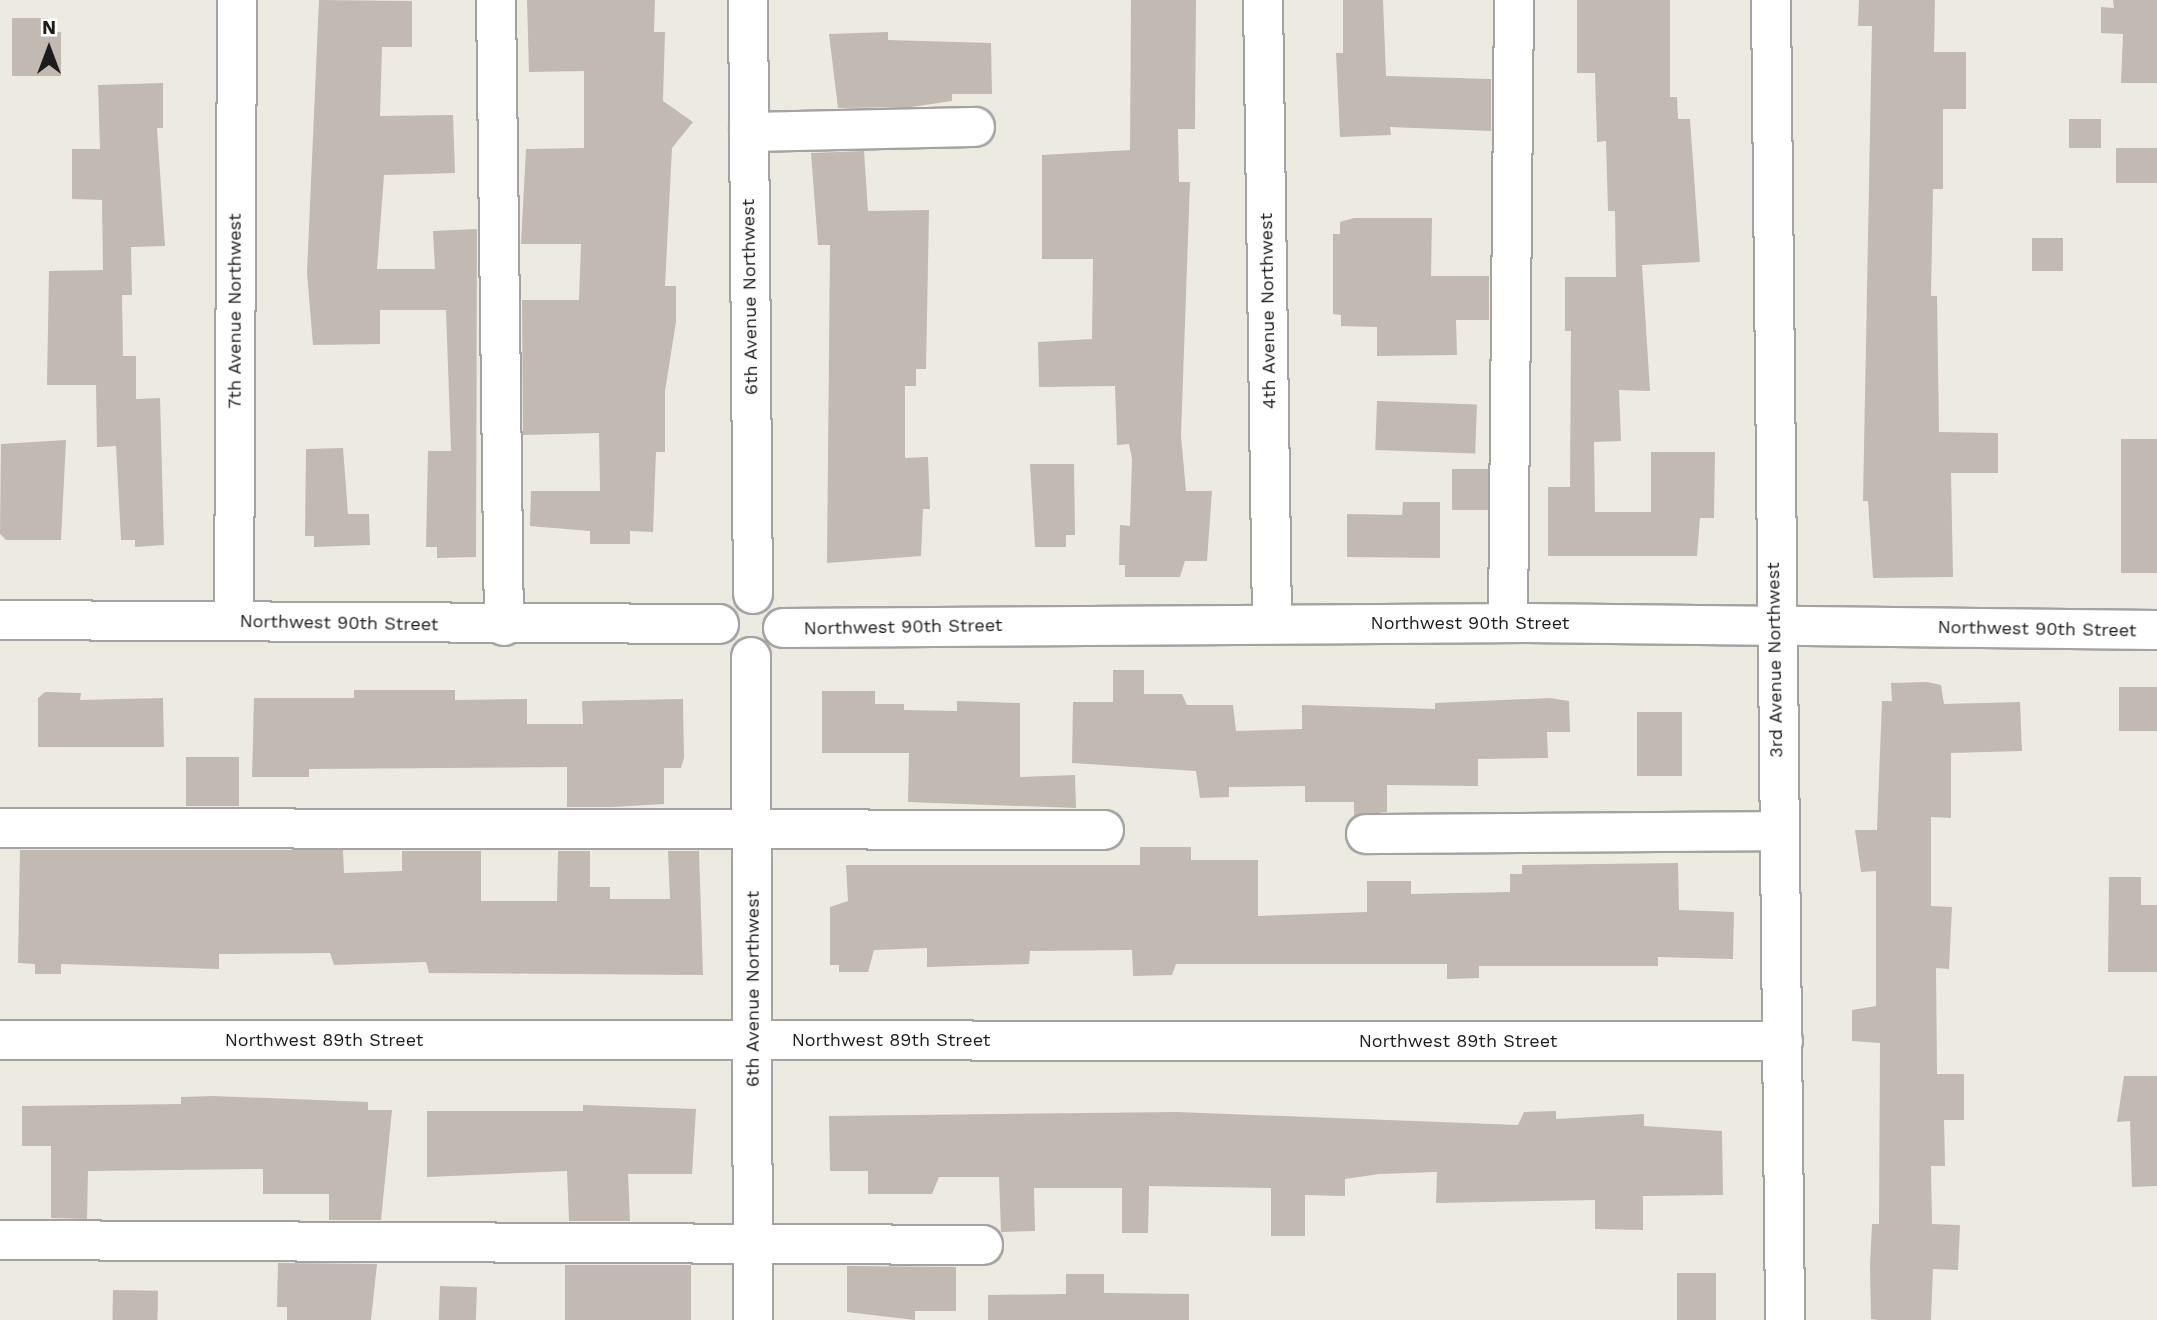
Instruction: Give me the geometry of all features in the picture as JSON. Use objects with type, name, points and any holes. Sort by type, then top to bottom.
[{"type":"street","name":"7th Avenue Northwest","points":[[234,621],[237,0]]},
{"type":"street","points":[[496,0],[504,626]]},
{"type":"street","name":"6th Avenue Northwest","points":[[748,0],[753,594]]},
{"type":"street","name":"4th Avenue Northwest","points":[[1264,0],[1272,623]]},
{"type":"street","points":[[1508,623],[1514,0]]},
{"type":"street","name":"3rd Avenue Northwest","points":[[1771,0],[1774,625],[1783,1041],[1785,1320]]},
{"type":"street","points":[[749,132],[975,127]]},
{"type":"street","points":[[753,594],[777,607],[783,628],[775,648],[751,657],[728,648],[719,624],[730,602],[753,594]]},
{"type":"street","name":"Northwest 90th Street","points":[[0,620],[504,626],[719,624]]},
{"type":"street","name":"Northwest 90th Street","points":[[783,628],[1508,623],[2157,630]]},
{"type":"street","name":"6th Avenue Northwest","points":[[751,657],[753,1320]]},
{"type":"street","points":[[0,828],[1104,830]]},
{"type":"street","points":[[1366,834],[1778,831]]},
{"type":"street","name":"Northwest 89th Street","points":[[0,1040],[1783,1041]]},
{"type":"street","points":[[0,1240],[753,1246],[983,1245]]},
{"type":"building","points":[[319,0],[412,1],[412,47],[382,47],[380,116],[453,115],[455,173],[384,175],[377,269],[435,269],[433,231],[477,229],[476,557],[437,558],[437,547],[426,547],[428,451],[451,451],[446,310],[380,310],[380,344],[313,345],[307,273]]},
{"type":"building","points":[[527,0],[655,0],[654,32],[665,32],[663,101],[693,122],[672,148],[665,286],[676,286],[676,322],[665,391],[665,452],[656,452],[653,532],[630,531],[630,544],[590,544],[590,531],[530,526],[531,491],[600,491],[599,433],[523,435],[522,300],[579,300],[581,244],[521,244],[526,149],[584,148],[584,71],[529,72]]},
{"type":"building","points":[[1131,0],[1196,0],[1195,129],[1178,129],[1179,182],[1190,182],[1181,436],[1186,491],[1212,491],[1207,561],[1185,561],[1180,577],[1125,577],[1125,565],[1119,565],[1120,525],[1130,526],[1132,459],[1129,444],[1117,445],[1115,386],[1039,387],[1038,342],[1092,339],[1093,259],[1042,259],[1042,155],[1130,150]]},
{"type":"building","points":[[1343,0],[1383,0],[1386,76],[1491,79],[1491,131],[1390,127],[1391,135],[1340,137],[1336,53],[1343,53]]},
{"type":"building","points":[[1577,0],[1670,0],[1670,97],[1677,97],[1678,119],[1690,119],[1700,262],[1642,265],[1650,391],[1619,390],[1621,441],[1594,442],[1595,512],[1651,512],[1651,452],[1715,452],[1714,518],[1700,518],[1697,556],[1548,556],[1548,487],[1570,487],[1571,331],[1565,331],[1565,277],[1616,277],[1615,211],[1608,211],[1606,141],[1597,142],[1595,73],[1577,73]]},
{"type":"building","points":[[1859,0],[1935,0],[1934,52],[1966,52],[1966,109],[1943,109],[1943,189],[1933,189],[1931,296],[1937,296],[1939,432],[1998,433],[1998,473],[1951,473],[1953,577],[1873,578],[1868,501],[1863,501],[1872,26],[1858,26]]},
{"type":"building","points":[[2113,0],[2157,0],[2157,83],[2121,83],[2123,34],[2101,33],[2101,7],[2114,8]]},
{"type":"building","points":[[12,18],[48,18],[48,32],[61,32],[61,76],[12,76]]},
{"type":"building","points":[[888,32],[888,40],[991,43],[992,94],[952,94],[952,101],[911,107],[838,108],[829,34]]},
{"type":"building","points":[[163,83],[163,128],[157,128],[165,246],[131,247],[132,295],[122,295],[123,356],[136,356],[136,399],[160,398],[164,545],[135,547],[135,540],[121,540],[116,446],[97,447],[96,385],[47,385],[49,271],[103,270],[102,200],[72,199],[72,149],[100,149],[98,85]]},
{"type":"building","points":[[2069,119],[2101,119],[2101,148],[2069,148]]},
{"type":"building","points":[[2116,148],[2157,148],[2157,183],[2116,183]]},
{"type":"building","points":[[864,151],[868,211],[929,210],[926,369],[916,369],[916,386],[905,386],[905,458],[928,457],[930,509],[923,509],[921,556],[827,563],[830,245],[818,245],[811,153]]},
{"type":"building","points":[[1354,218],[1432,218],[1431,276],[1489,276],[1489,320],[1456,320],[1457,355],[1377,356],[1377,327],[1341,326],[1341,315],[1333,314],[1333,234],[1340,234],[1340,222]]},
{"type":"building","points":[[2032,238],[2063,238],[2063,271],[2032,271]]},
{"type":"building","points":[[1377,401],[1477,404],[1475,453],[1375,450]]},
{"type":"building","points":[[2121,439],[2157,439],[2157,573],[2121,573]]},
{"type":"building","points":[[66,440],[61,540],[6,540],[0,534],[1,444]]},
{"type":"building","points":[[343,448],[348,514],[369,514],[370,545],[314,547],[314,536],[305,536],[306,449]]},
{"type":"building","points":[[1030,464],[1074,464],[1075,535],[1066,535],[1066,547],[1035,547]]},
{"type":"building","points":[[1452,469],[1488,469],[1488,510],[1452,510]]},
{"type":"building","points":[[1403,502],[1440,502],[1440,558],[1347,557],[1347,514],[1402,515]]},
{"type":"building","points":[[1113,670],[1144,670],[1144,694],[1182,694],[1187,705],[1233,705],[1236,731],[1302,729],[1302,705],[1435,709],[1435,703],[1550,698],[1569,701],[1570,732],[1547,732],[1548,758],[1478,759],[1478,786],[1387,785],[1387,812],[1354,816],[1354,802],[1305,802],[1305,786],[1229,787],[1229,797],[1200,798],[1196,771],[1072,763],[1073,702],[1113,702]]},
{"type":"building","points":[[1927,682],[1941,685],[1944,704],[2020,702],[2022,751],[1951,753],[1951,818],[1931,817],[1931,906],[1952,907],[1949,969],[1936,968],[1937,1074],[1964,1074],[1964,1120],[1944,1120],[1945,1166],[1931,1166],[1932,1224],[1960,1225],[1958,1270],[1933,1269],[1931,1320],[1878,1320],[1871,1319],[1870,1266],[1872,1224],[1879,1224],[1880,1043],[1852,1041],[1852,1010],[1876,1006],[1876,871],[1861,872],[1855,830],[1877,830],[1882,701],[1892,701],[1891,683]]},
{"type":"building","points":[[2119,687],[2157,687],[2157,731],[2119,731]]},
{"type":"building","points":[[354,690],[455,690],[455,700],[527,699],[527,724],[583,724],[582,701],[683,699],[684,758],[681,768],[664,768],[664,804],[612,807],[567,807],[567,767],[309,769],[309,777],[252,777],[254,698],[354,698]]},
{"type":"building","points":[[822,691],[875,691],[875,704],[904,704],[904,710],[957,711],[957,701],[1020,703],[1020,777],[1075,775],[1076,808],[908,802],[909,753],[822,753]]},
{"type":"building","points":[[45,692],[81,693],[80,700],[163,698],[164,747],[38,747],[38,698]]},
{"type":"building","points":[[1637,712],[1682,712],[1682,776],[1637,776]]},
{"type":"building","points":[[186,757],[239,757],[239,806],[186,806]]},
{"type":"building","points":[[1140,847],[1191,847],[1191,860],[1258,860],[1258,916],[1367,912],[1367,881],[1411,881],[1411,894],[1510,892],[1510,874],[1522,874],[1522,865],[1678,863],[1679,910],[1734,912],[1733,959],[1658,957],[1658,966],[1479,966],[1479,978],[1447,979],[1447,964],[1176,964],[1172,975],[1133,976],[1132,950],[1030,951],[1029,964],[927,967],[927,948],[874,950],[868,972],[839,972],[839,965],[830,965],[830,907],[848,901],[846,865],[1140,865]]},
{"type":"building","points":[[20,850],[343,850],[344,873],[402,871],[402,851],[481,851],[481,901],[557,901],[558,851],[590,851],[590,887],[610,887],[610,899],[670,899],[668,851],[699,851],[703,975],[429,973],[426,962],[334,965],[330,953],[219,954],[219,969],[61,964],[61,974],[35,974],[35,964],[18,963]]},
{"type":"building","points":[[2109,877],[2141,877],[2141,905],[2157,905],[2157,972],[2108,972]]},
{"type":"building","points":[[2124,1076],[2157,1076],[2157,1186],[2132,1187],[2130,1121],[2117,1122]]},
{"type":"building","points":[[181,1097],[368,1102],[368,1110],[392,1110],[381,1220],[329,1220],[329,1194],[263,1194],[263,1169],[88,1171],[87,1219],[51,1218],[51,1146],[22,1146],[22,1106],[181,1104]]},
{"type":"building","points":[[583,1105],[696,1109],[692,1174],[628,1174],[630,1221],[569,1221],[567,1171],[427,1177],[427,1111],[583,1111]]},
{"type":"building","points":[[1556,1111],[1556,1119],[1644,1114],[1644,1126],[1722,1131],[1723,1195],[1643,1196],[1643,1230],[1595,1229],[1595,1200],[1436,1203],[1437,1172],[1379,1174],[1345,1179],[1345,1196],[1305,1195],[1305,1236],[1271,1236],[1271,1188],[1149,1186],[1148,1233],[1122,1233],[1122,1188],[1034,1188],[1035,1231],[1001,1232],[999,1177],[939,1177],[932,1194],[868,1194],[868,1171],[830,1171],[829,1116],[1176,1112],[1518,1125],[1524,1112]]},
{"type":"building","points":[[278,1263],[377,1264],[371,1320],[287,1320],[287,1307],[277,1307]]},
{"type":"building","points":[[565,1265],[691,1265],[691,1320],[565,1320]]},
{"type":"building","points":[[847,1266],[956,1267],[956,1311],[915,1311],[915,1320],[847,1312]]},
{"type":"building","points":[[1677,1273],[1716,1273],[1716,1320],[1677,1320]]},
{"type":"building","points":[[1066,1274],[1104,1274],[1104,1293],[1189,1294],[1189,1320],[988,1320],[988,1295],[1066,1294]]},
{"type":"building","points":[[440,1286],[477,1287],[476,1320],[439,1320]]},
{"type":"building","points":[[113,1290],[158,1291],[157,1320],[112,1320]]}]
